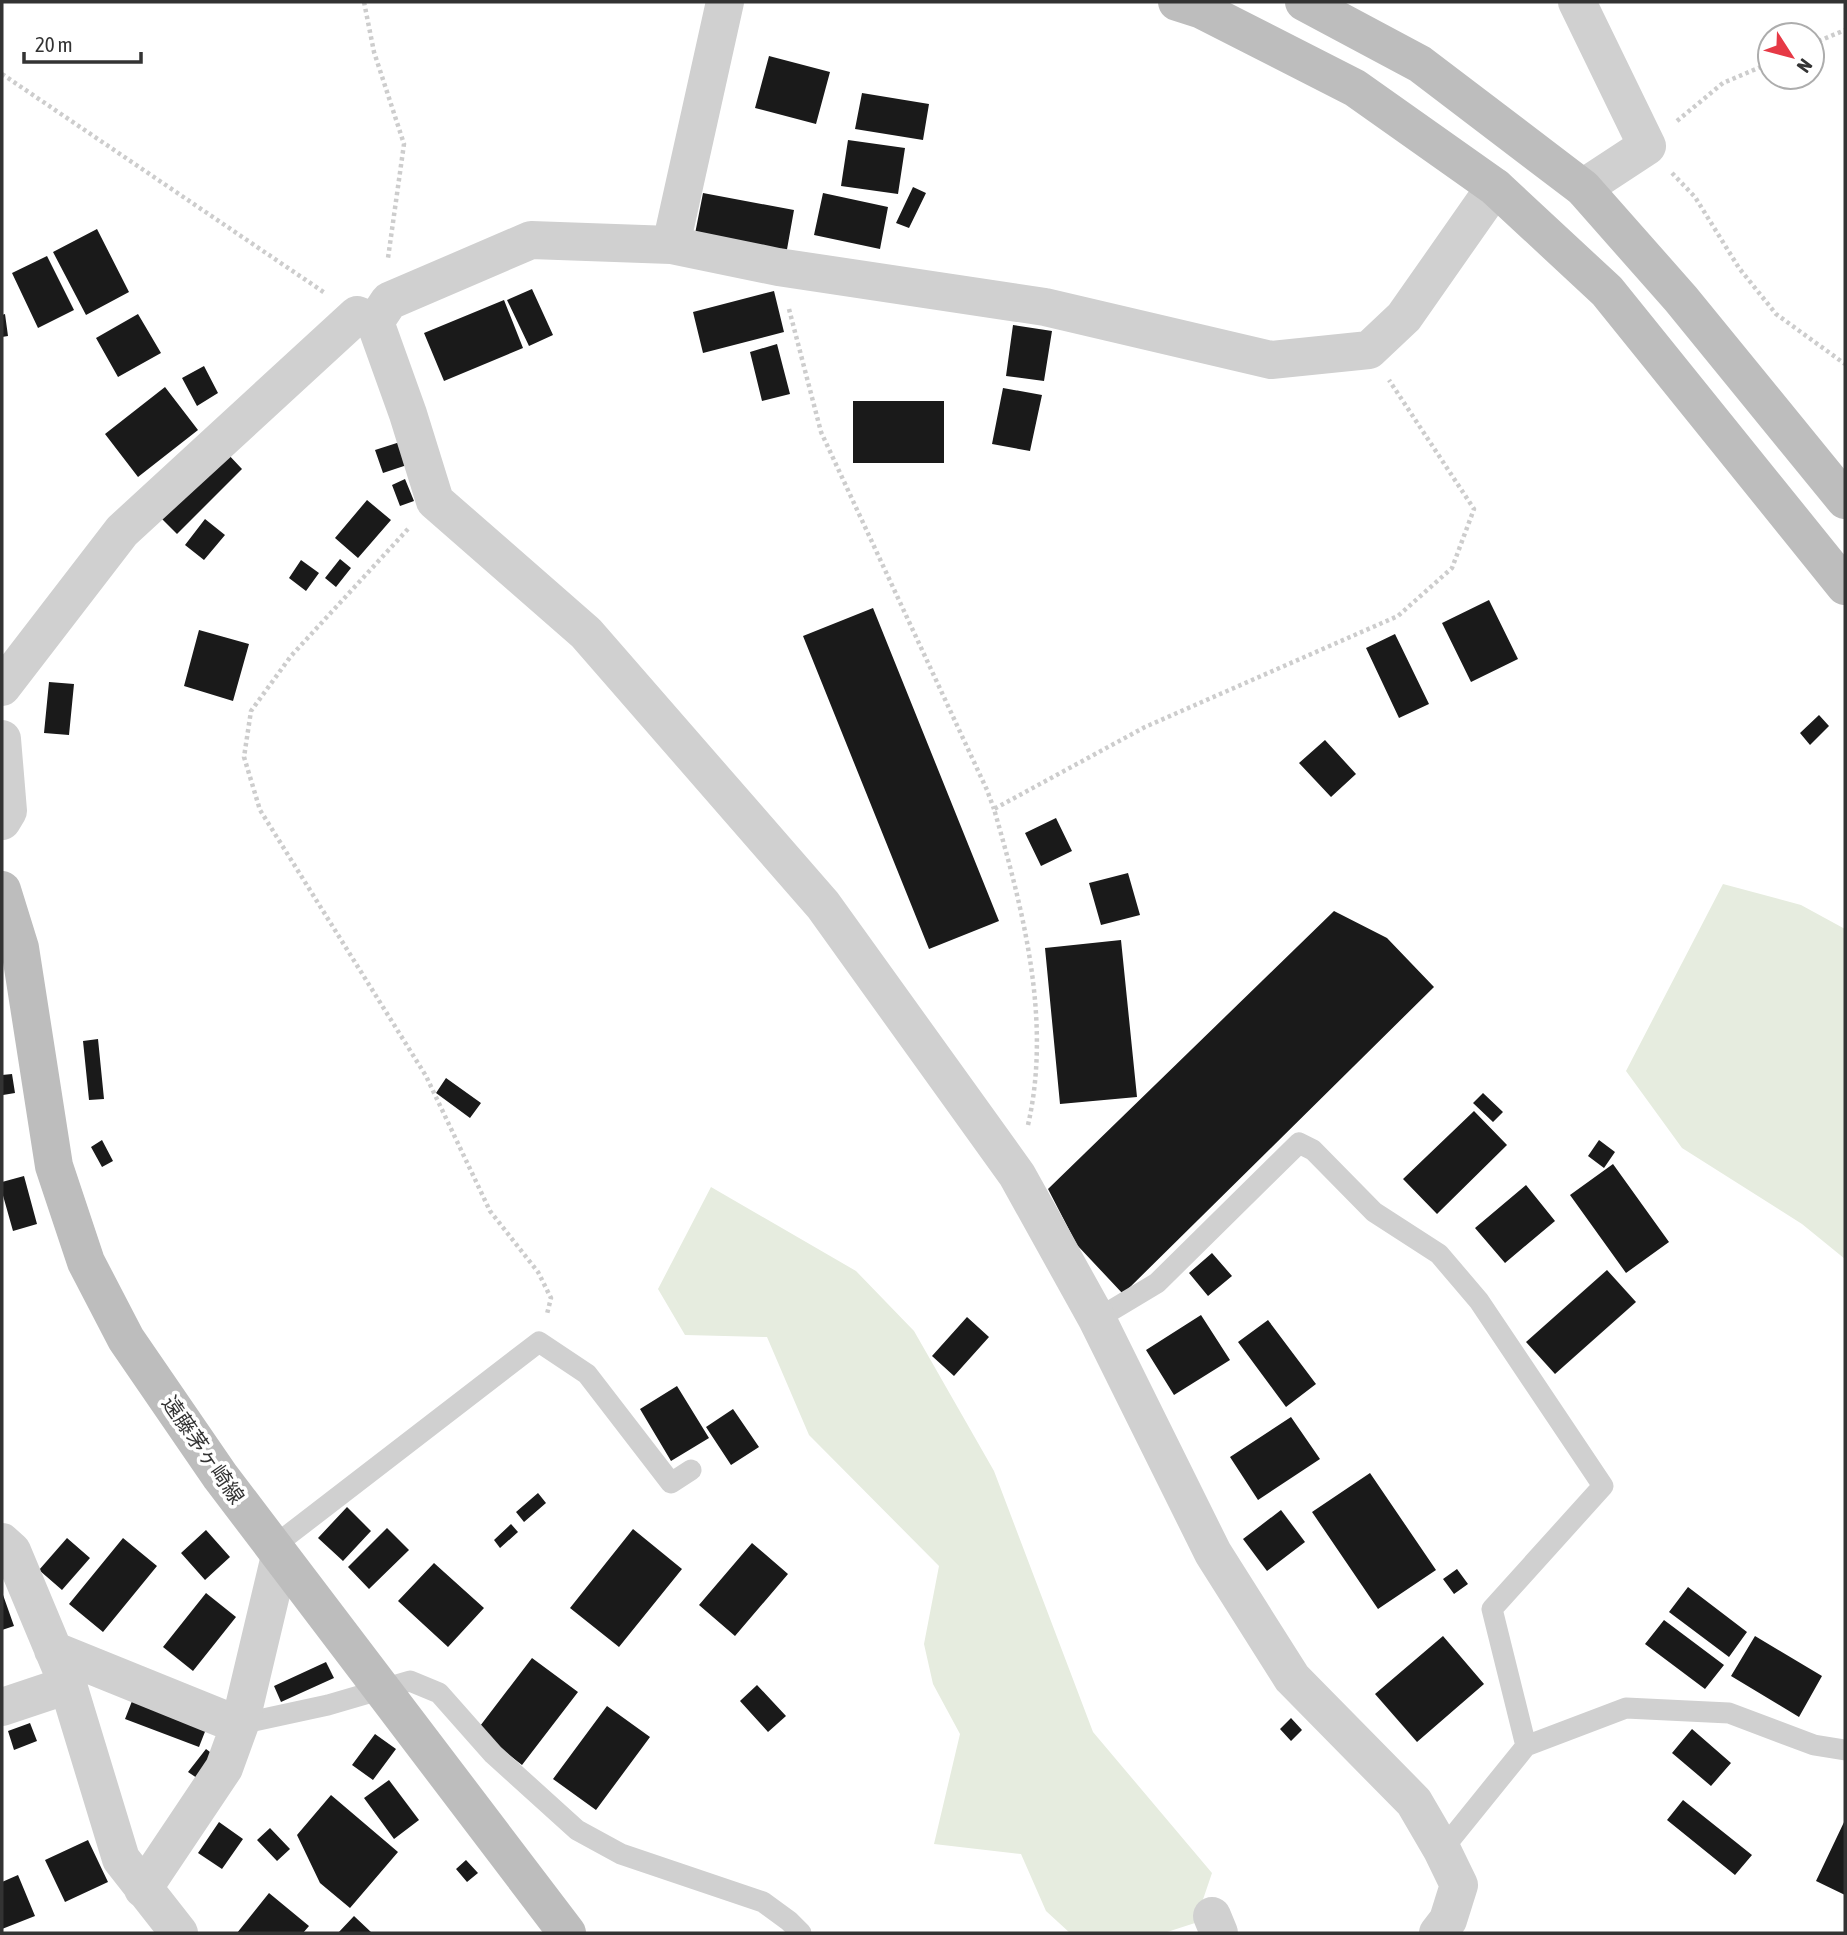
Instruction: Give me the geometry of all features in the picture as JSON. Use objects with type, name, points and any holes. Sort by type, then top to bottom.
[{"type":"street","points":[[671,245],[724,2]]},
{"type":"street","points":[[1177,2],[1202,10],[1355,88],[1495,187],[1607,291],[1845,586]]},
{"type":"street","points":[[1304,2],[1420,64],[1583,188],[1681,299],[1845,500]]},
{"type":"street","points":[[1577,2],[1647,146],[1583,188]]},
{"type":"street","points":[[2,687],[122,531],[374,312],[531,240],[671,245],[778,267],[1045,307],[1271,360],[1369,350],[1404,317],[1495,187]]},
{"type":"street","points":[[374,312],[435,500],[586,633],[823,905],[1017,1175],[1097,1320],[1213,1553],[1292,1678],[1414,1802],[1442,1850],[1459,1885],[1448,1920],[1438,1933]]},
{"type":"street","points":[[2,739],[8,811],[2,821]]},
{"type":"street","name":"遠藤茅ヶ崎線","points":[[2,890],[20,948],[54,1166],[86,1262],[126,1339],[220,1476],[567,1933]]},
{"type":"street","points":[[2,1542],[12,1551],[68,1685],[121,1859],[179,1933]]},
{"type":"street","points":[[143,1889],[224,1768],[240,1724],[277,1551]]},
{"type":"street","points":[[53,1650],[240,1724]]},
{"type":"street","points":[[2,1707],[68,1685]]},
{"type":"lane","points":[[1097,1320],[1157,1283],[1299,1143],[1314,1150],[1374,1212],[1439,1254],[1479,1301],[1603,1486],[1492,1609],[1527,1746]]},
{"type":"lane","points":[[277,1551],[539,1342],[587,1374],[671,1483],[691,1470]]},
{"type":"lane","points":[[240,1724],[328,1705],[410,1681],[439,1693],[493,1754],[577,1830],[621,1854],[763,1902],[801,1933]]},
{"type":"lane","points":[[1442,1850],[1527,1746],[1626,1708],[1729,1713],[1814,1745],[1845,1750]]},
{"type":"path","points":[[2,74],[374,312],[387,269],[404,144],[374,52],[364,2]]},
{"type":"path","points":[[1826,38],[1845,30]]},
{"type":"path","points":[[1756,68],[1723,83],[1647,146],[1695,197],[1739,268],[1776,314],[1845,364]]},
{"type":"path","points":[[778,267],[821,432],[987,790],[1018,891],[1036,1009],[1036,1090],[1017,1175]]},
{"type":"path","points":[[994,809],[1145,727],[1398,616],[1452,568],[1474,509],[1369,350]]},
{"type":"path","points":[[435,500],[291,656],[251,711],[244,757],[260,810],[426,1076],[490,1210],[538,1272],[547,1289],[551,1298],[539,1342]]},
{"type":"shaded area","points":[[1723,884],[1801,905],[1845,929],[1845,1259],[1802,1224],[1682,1148],[1626,1071]]},
{"type":"shaded area","points":[[711,1187],[856,1271],[914,1331],[994,1471],[1093,1732],[1212,1873],[1195,1923],[1164,1933],[1070,1933],[1046,1911],[1021,1854],[934,1844],[960,1734],[933,1684],[924,1644],[939,1566],[809,1435],[767,1337],[685,1335],[658,1289]]},
{"type":"building","points":[[769,56],[830,72],[816,124],[755,108]]},
{"type":"building","points":[[862,93],[929,104],[923,140],[855,129]]},
{"type":"building","points":[[848,140],[905,148],[898,194],[841,186]]},
{"type":"building","points":[[913,187],[926,193],[909,228],[896,223]]},
{"type":"building","points":[[703,193],[794,210],[786,255],[694,239]]},
{"type":"building","points":[[823,193],[888,207],[880,249],[814,235]]},
{"type":"building","points":[[97,229],[129,292],[86,315],[53,252]]},
{"type":"building","points":[[47,256],[74,310],[38,328],[12,273]]},
{"type":"building","points":[[532,289],[553,335],[529,346],[507,300]]},
{"type":"building","points":[[774,291],[784,332],[703,353],[693,312]]},
{"type":"building","points":[[504,300],[523,348],[444,381],[424,333]]},
{"type":"building","points":[[5,314],[8,336],[2,337],[2,315]]},
{"type":"building","points":[[138,314],[161,353],[118,377],[96,338]]},
{"type":"building","points":[[1013,325],[1052,331],[1044,381],[1006,376]]},
{"type":"building","points":[[777,344],[790,394],[762,401],[750,352]]},
{"type":"building","points":[[204,366],[218,393],[197,406],[182,378]]},
{"type":"building","points":[[165,387],[198,430],[138,477],[105,434]]},
{"type":"building","points":[[1003,388],[1042,395],[1030,451],[992,444]]},
{"type":"building","points":[[853,401],[944,401],[944,463],[853,463]]},
{"type":"building","points":[[400,442],[407,465],[383,473],[375,450]]},
{"type":"building","points":[[226,452],[242,469],[177,534],[161,518]]},
{"type":"building","points":[[405,479],[414,501],[400,506],[392,485]]},
{"type":"building","points":[[367,500],[391,520],[358,558],[335,538]]},
{"type":"building","points":[[205,519],[225,535],[204,560],[185,545]]},
{"type":"building","points":[[340,559],[351,568],[336,587],[325,578]]},
{"type":"building","points":[[301,560],[319,573],[306,591],[289,578]]},
{"type":"building","points":[[1489,600],[1518,659],[1471,682],[1442,623]]},
{"type":"building","points":[[873,608],[999,921],[929,949],[803,636]]},
{"type":"building","points":[[199,630],[249,644],[233,701],[184,686]]},
{"type":"building","points":[[1395,634],[1429,704],[1399,718],[1366,648]]},
{"type":"building","points":[[49,682],[74,684],[69,735],[44,733]]},
{"type":"building","points":[[1819,715],[1829,726],[1810,745],[1800,733]]},
{"type":"building","points":[[1325,740],[1356,774],[1331,797],[1299,763]]},
{"type":"building","points":[[1056,818],[1072,851],[1041,866],[1025,833]]},
{"type":"building","points":[[1128,873],[1140,915],[1101,925],[1089,883]]},
{"type":"building","points":[[1334,911],[1387,938],[1434,987],[1123,1294],[1077,1245],[1048,1189]]},
{"type":"building","points":[[1121,940],[1137,1097],[1060,1104],[1045,948]]},
{"type":"building","points":[[98,1039],[104,1099],[89,1100],[83,1041]]},
{"type":"building","points":[[12,1074],[15,1093],[3,1095],[2,1075]]},
{"type":"building","points":[[446,1078],[481,1103],[470,1118],[436,1093]]},
{"type":"building","points":[[1483,1093],[1503,1112],[1493,1122],[1473,1103]]},
{"type":"building","points":[[1474,1111],[1507,1145],[1437,1214],[1403,1179]]},
{"type":"building","points":[[102,1140],[113,1161],[102,1167],[91,1147]]},
{"type":"building","points":[[1599,1140],[1615,1152],[1604,1168],[1588,1156]]},
{"type":"building","points":[[1613,1164],[1669,1242],[1626,1273],[1570,1195]]},
{"type":"building","points":[[24,1176],[37,1224],[13,1231],[2,1192],[2,1182]]},
{"type":"building","points":[[1526,1185],[1555,1221],[1505,1263],[1475,1228]]},
{"type":"building","points":[[1212,1253],[1232,1276],[1208,1296],[1189,1273]]},
{"type":"building","points":[[1607,1270],[1636,1302],[1555,1374],[1526,1342]]},
{"type":"building","points":[[1201,1315],[1230,1360],[1174,1395],[1146,1350]]},
{"type":"building","points":[[967,1317],[989,1337],[954,1376],[932,1356]]},
{"type":"building","points":[[1268,1320],[1316,1384],[1286,1407],[1238,1342]]},
{"type":"building","points":[[677,1386],[709,1438],[671,1461],[640,1409]]},
{"type":"building","points":[[733,1409],[759,1447],[731,1465],[706,1427]]},
{"type":"building","points":[[1291,1417],[1320,1459],[1258,1500],[1230,1457]]},
{"type":"building","points":[[1370,1473],[1436,1570],[1378,1609],[1312,1512]]},
{"type":"building","points":[[538,1493],[546,1503],[524,1522],[516,1512]]},
{"type":"building","points":[[347,1507],[371,1531],[343,1561],[318,1538]]},
{"type":"building","points":[[1281,1510],[1305,1542],[1267,1571],[1243,1539]]},
{"type":"building","points":[[511,1524],[518,1532],[500,1548],[494,1540]]},
{"type":"building","points":[[387,1528],[409,1550],[369,1589],[348,1567]]},
{"type":"building","points":[[633,1529],[682,1569],[619,1647],[570,1608]]},
{"type":"building","points":[[206,1530],[230,1557],[205,1580],[181,1553]]},
{"type":"building","points":[[67,1538],[90,1558],[62,1590],[39,1570]]},
{"type":"building","points":[[123,1538],[157,1566],[103,1632],[69,1604]]},
{"type":"building","points":[[752,1543],[788,1574],[735,1636],[699,1605]]},
{"type":"building","points":[[434,1563],[484,1608],[448,1647],[398,1601]]},
{"type":"building","points":[[1457,1569],[1468,1584],[1454,1594],[1443,1579]]},
{"type":"building","points":[[1688,1587],[1747,1632],[1729,1657],[1669,1612]]},
{"type":"building","points":[[2,1592],[14,1626],[2,1630]]},
{"type":"building","points":[[206,1593],[236,1617],[193,1671],[163,1647]]},
{"type":"building","points":[[1664,1620],[1724,1665],[1705,1689],[1645,1644]]},
{"type":"building","points":[[1443,1636],[1484,1684],[1417,1742],[1375,1694]]},
{"type":"building","points":[[1755,1636],[1822,1676],[1799,1717],[1731,1676]]},
{"type":"building","points":[[532,1658],[578,1692],[522,1765],[477,1730]]},
{"type":"building","points":[[326,1662],[334,1678],[281,1702],[274,1686]]},
{"type":"building","points":[[757,1685],[786,1716],[768,1732],[740,1701]]},
{"type":"building","points":[[134,1696],[208,1724],[199,1747],[125,1719]]},
{"type":"building","points":[[607,1706],[650,1737],[596,1810],[553,1779]]},
{"type":"building","points":[[1291,1718],[1302,1730],[1291,1741],[1280,1729]]},
{"type":"building","points":[[30,1723],[37,1741],[14,1750],[8,1731]]},
{"type":"building","points":[[1692,1729],[1731,1763],[1711,1786],[1672,1753]]},
{"type":"building","points":[[375,1734],[396,1749],[373,1780],[352,1765]]},
{"type":"building","points":[[206,1749],[214,1755],[197,1778],[188,1772]]},
{"type":"building","points":[[389,1780],[419,1820],[394,1839],[364,1798]]},
{"type":"building","points":[[331,1795],[398,1852],[350,1908],[320,1883],[297,1835]]},
{"type":"building","points":[[1683,1800],[1752,1855],[1735,1875],[1667,1820]]},
{"type":"building","points":[[1845,1820],[1845,1895],[1816,1881]]},
{"type":"building","points":[[219,1822],[243,1839],[222,1869],[198,1853]]},
{"type":"building","points":[[270,1828],[290,1849],[277,1861],[257,1840]]},
{"type":"building","points":[[88,1840],[108,1882],[65,1902],[45,1860]]},
{"type":"building","points":[[466,1860],[478,1873],[467,1882],[456,1869]]},
{"type":"building","points":[[18,1875],[35,1916],[2,1929],[2,1882]]},
{"type":"building","points":[[269,1893],[309,1926],[303,1933],[237,1933]]},
{"type":"building","points":[[354,1916],[372,1933],[338,1933]]}]
